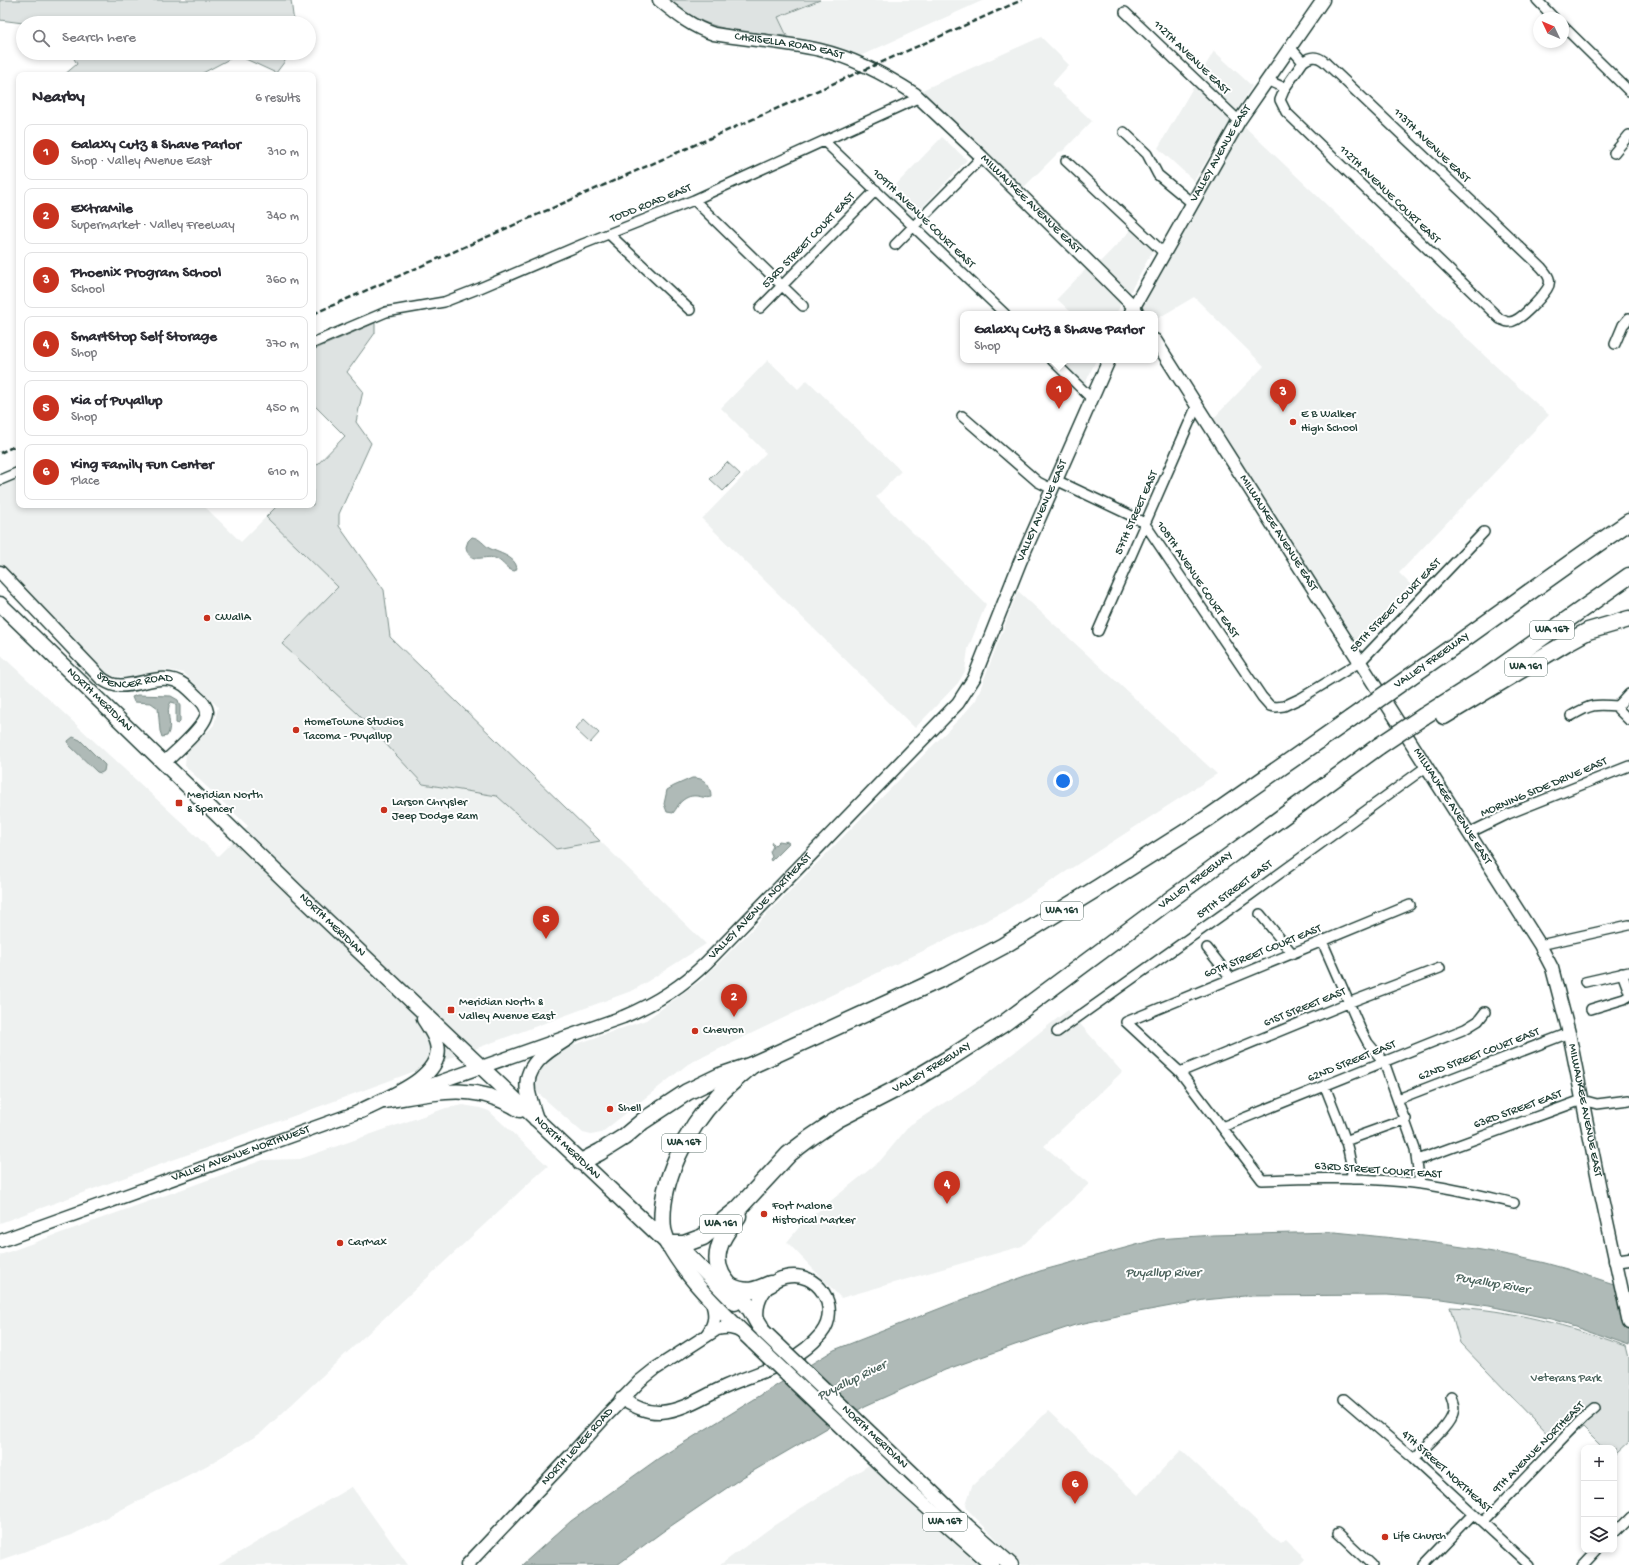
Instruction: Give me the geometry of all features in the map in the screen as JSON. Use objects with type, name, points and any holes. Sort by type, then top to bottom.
[{"type":"highway","name":"VALLEY FREEWAY","points":[[752,1065],[947,976],[1003,946],[1093,891],[1208,818],[1464,640],[1563,567],[1629,521]]},
{"type":"highway","name":"VALLEY FREEWAY","points":[[762,1182],[789,1154],[838,1119],[906,1084],[1003,1024],[1224,858],[1319,790],[1381,748],[1426,720],[1629,576]]},
{"type":"highway","name":"WA 161","points":[[1426,720],[1588,631],[1629,619]]},
{"type":"highway","name":"WA 161","points":[[581,1162],[618,1141],[643,1121],[687,1092],[720,1076],[752,1065]]},
{"type":"highway","name":"WA 167","points":[[668,1244],[663,1231],[665,1193],[679,1153],[691,1130],[717,1096],[752,1065]]},
{"type":"highway","name":"WA 161","points":[[668,1244],[684,1244],[703,1237],[738,1208],[762,1182]]},
{"type":"highway","name":"WA 167","points":[[762,1182],[727,1232],[719,1247],[717,1266],[721,1276],[750,1308],[762,1328]]},
{"type":"highway","points":[[730,1286],[746,1292],[758,1290],[770,1284]]},
{"type":"main road","name":"NORTH MERIDIAN","points":[[0,604],[537,1121],[668,1244],[687,1254],[918,1479],[967,1526],[1011,1565]]},
{"type":"main road","points":[[361,1111],[412,1086],[424,1076],[436,1059],[437,1044],[433,1033],[415,1004]]},
{"type":"main road","points":[[537,1121],[528,1091],[529,1074],[532,1066],[538,1058],[568,1038]]},
{"type":"main road","points":[[385,1102],[446,1091],[467,1091],[495,1098],[516,1108],[537,1121]]},
{"type":"main road","name":"NORTH MERIDIAN","points":[[668,1244],[679,1264],[751,1339],[897,1480],[992,1565]]},
{"type":"street","name":"CHRISELLA ROAD EAST","points":[[659,0],[685,21],[699,29],[714,34],[833,53],[887,76],[918,98]]},
{"type":"street","name":"VALLEY AVENUE EAST","points":[[1134,311],[1164,253],[1240,121],[1323,0]]},
{"type":"street","points":[[1536,0],[1548,12]]},
{"type":"street","name":"112TH AVENUE EAST","points":[[1125,12],[1240,121]]},
{"type":"street","points":[[1569,32],[1629,91]]},
{"type":"street","points":[[1267,80],[1285,88],[1303,62],[1290,47]]},
{"type":"street","name":"113TH AVENUE EAST","points":[[1303,62],[1311,57],[1322,59],[1541,267],[1550,281],[1549,286],[1521,317],[1512,322]]},
{"type":"street","name":"112TH AVENUE COURT EAST","points":[[1285,88],[1280,100],[1286,112],[1496,315],[1504,321],[1512,322]]},
{"type":"street","name":"TODD ROAD EAST","points":[[316,342],[386,312],[444,302],[645,218],[694,200],[918,98]]},
{"type":"street","name":"MILWAUKEE AVENUE EAST","points":[[918,98],[982,157],[1134,311]]},
{"type":"street","points":[[1124,132],[1147,154],[1158,174],[1192,203]]},
{"type":"street","points":[[1614,153],[1629,134]]},
{"type":"street","name":"109TH AVENUE COURT EAST","points":[[824,141],[1002,311]]},
{"type":"street","points":[[895,245],[982,157]]},
{"type":"street","points":[[1066,160],[1164,253]]},
{"type":"street","name":"53RD STREET COURT EAST","points":[[760,308],[876,190]]},
{"type":"street","points":[[694,200],[803,306]]},
{"type":"street","points":[[609,234],[690,310]]},
{"type":"street","points":[[1615,344],[1623,325],[1629,318]]},
{"type":"street","name":"MILWAUKEE AVENUE EAST","points":[[1158,345],[1540,945],[1552,968],[1569,1033],[1629,1323]]},
{"type":"street","points":[[1055,363],[1092,399]]},
{"type":"street","name":"VALLEY AVENUE EAST","points":[[980,663],[1018,567],[1108,363]]},
{"type":"street","name":"57TH STREET EAST","points":[[1098,632],[1197,405]]},
{"type":"street","name":"108TH AVENUE COURT EAST","points":[[962,416],[1038,482],[1054,485],[1134,517],[1145,524],[1262,697],[1270,706],[1276,707]]},
{"type":"street","points":[[0,480],[16,473]]},
{"type":"street","name":"58TH STREET COURT EAST","points":[[1276,707],[1284,706],[1301,698],[1360,662],[1484,532]]},
{"type":"street","name":"SPENCER ROAD","points":[[0,572],[101,678],[110,683],[120,685],[163,678],[173,680],[184,685],[203,702],[207,710],[206,719],[164,763]]},
{"type":"street","name":"VALLEY AVENUE NORTHEAST","points":[[481,1066],[568,1038],[631,1014],[659,999],[694,975],[958,703],[967,691],[980,663]]},
{"type":"street","points":[[1618,706],[1629,694]]},
{"type":"street","points":[[1572,716],[1587,706],[1596,704],[1618,706]]},
{"type":"street","points":[[1618,706],[1618,709],[1629,720]]},
{"type":"street","name":"MORNING SIDE DRIVE EAST","points":[[1469,833],[1515,811],[1629,766]]},
{"type":"street","name":"59TH STREET EAST","points":[[1057,1032],[1426,767]]},
{"type":"street","name":"60TH STREET COURT EAST","points":[[1180,1072],[1126,1022],[1410,905]]},
{"type":"street","points":[[1260,914],[1292,953]]},
{"type":"street","points":[[1540,945],[1629,925]]},
{"type":"street","points":[[1322,941],[1348,1003],[1368,1043],[1384,1062],[1406,1119],[1418,1160],[1420,1183]]},
{"type":"street","points":[[1207,948],[1230,978]]},
{"type":"street","name":"61ST STREET EAST","points":[[1180,1072],[1348,1003],[1440,968]]},
{"type":"street","points":[[1585,982],[1626,972],[1629,992]]},
{"type":"street","points":[[1591,1009],[1624,999],[1629,996]]},
{"type":"street","name":"62ND STREET EAST","points":[[1222,1127],[1465,1029],[1478,1021],[1484,1012]]},
{"type":"street","name":"62ND STREET COURT EAST","points":[[1398,1098],[1569,1033]]},
{"type":"street","name":"VALLEY AVENUE NORTHWEST","points":[[0,1240],[361,1111],[481,1066]]},
{"type":"street","points":[[1180,1072],[1222,1127]]},
{"type":"street","points":[[1325,1086],[1346,1140],[1352,1170],[1352,1179]]},
{"type":"street","name":"63RD STREET EAST","points":[[1418,1160],[1582,1100],[1597,1104],[1629,1100]]},
{"type":"street","points":[[1346,1140],[1406,1119]]},
{"type":"street","name":"63RD STREET COURT EAST","points":[[1222,1127],[1262,1180],[1352,1179],[1420,1183],[1514,1203]]},
{"type":"street","points":[[1616,1265],[1629,1258]]},
{"type":"street","points":[[621,1399],[653,1412],[676,1409],[688,1405],[725,1386],[781,1365],[801,1352],[820,1335],[826,1325],[829,1314],[826,1298],[816,1284],[802,1277],[785,1277],[770,1284],[761,1296],[757,1311],[762,1328]]},
{"type":"street","points":[[700,1341],[711,1330],[714,1322],[714,1308],[710,1298]]},
{"type":"street","name":"NORTH LEVEE ROAD","points":[[466,1565],[565,1462],[621,1399],[655,1369],[717,1329],[725,1327],[738,1330],[751,1339]]},
{"type":"street","points":[[1414,1458],[1449,1421],[1454,1412],[1454,1405],[1451,1398]]},
{"type":"street","name":"4TH STREET NORTHEAST","points":[[1344,1400],[1414,1458],[1529,1565]]},
{"type":"street","name":"9TH AVENUE NORTHEAST","points":[[1483,1522],[1583,1418],[1595,1408]]},
{"type":"street","points":[[1424,1565],[1474,1514]]},
{"type":"street","points":[[1617,1530],[1629,1518]]},
{"type":"street","points":[[1338,1533],[1372,1565]]},
{"type":"street","points":[[1583,1565],[1594,1553]]},
{"type":"shaded area","points":[[820,0],[984,0],[860,56],[787,36],[778,17]]},
{"type":"shaded area","points":[[1041,37],[1069,65],[1052,84],[1092,121],[1063,151],[1059,152],[1022,189],[920,91]]},
{"type":"shaded area","points":[[1214,51],[1252,86],[1194,181],[1158,148]]},
{"type":"shaded area","points":[[1244,126],[1488,359],[1549,415],[1399,573],[1416,590],[1359,649],[1280,522],[1274,527],[1209,423],[1264,366],[1194,297],[1158,318],[1158,311],[1140,310]]},
{"type":"shaded area","points":[[942,137],[967,160],[912,218],[887,194]]},
{"type":"shaded area","points":[[1131,230],[1153,250],[1130,292],[1099,263]]},
{"type":"shaded area","points":[[1086,269],[1119,299],[1120,306],[1118,311],[1070,311],[1057,299]]},
{"type":"shaded area","points":[[768,360],[798,389],[807,380],[901,471],[876,497],[986,604],[968,649],[965,671],[958,683],[915,728],[702,519],[766,453],[721,408]]},
{"type":"shaded area","points":[[1051,363],[1095,363],[1080,395],[1049,365]]},
{"type":"shaded area","points":[[16,479],[16,508],[206,508],[241,542],[266,517],[338,587],[282,644],[358,714],[423,784],[497,796],[556,849],[600,841],[706,944],[634,990],[0,1223],[0,654],[218,856],[248,826],[185,766],[186,753],[214,725],[218,707],[184,673],[168,670],[129,677],[113,676],[102,671],[0,563],[0,486]]},
{"type":"shaded area","points":[[1018,591],[1217,774],[1002,913],[688,1064],[601,1133],[591,1135],[583,1133],[538,1093],[532,1082],[534,1073],[548,1058],[568,1047],[646,1020],[703,979],[964,714],[976,700]]},
{"type":"shaded area","points":[[1068,1010],[1122,1072],[1044,1146],[1089,1184],[1022,1246],[841,1298],[787,1242],[801,1225],[880,1161],[910,1125],[978,1081]]},
{"type":"shaded area","points":[[463,1105],[489,1111],[548,1166],[261,1433],[206,1466],[72,1535],[0,1560],[0,1255],[263,1160],[300,1159],[446,1108]]},
{"type":"shaded area","points":[[1048,1411],[1138,1495],[1181,1450],[1281,1544],[1286,1540],[1305,1559],[1299,1565],[1022,1565],[967,1509],[966,1504],[972,1486]]},
{"type":"shaded area","points":[[869,1465],[978,1565],[720,1565],[773,1526]]},
{"type":"shaded area","points":[[351,1487],[408,1565],[218,1565]]},
{"type":"green space","points":[[0,0],[291,0],[293,16],[16,16],[16,22],[0,20]]},
{"type":"green space","points":[[670,0],[820,0],[778,17],[787,36],[739,31],[711,24],[697,19],[683,11]]},
{"type":"green space","points":[[75,60],[228,60],[205,72],[68,72],[77,64]]},
{"type":"green space","points":[[248,60],[286,60],[277,72]]},
{"type":"green space","points":[[375,323],[375,333],[347,372],[363,391],[356,422],[371,443],[339,514],[339,526],[384,590],[390,637],[600,841],[556,849],[497,796],[423,784],[358,714],[282,644],[338,587],[266,517],[275,508],[316,508],[316,466],[345,436],[316,407],[316,349]]},
{"type":"green space","points":[[727,462],[740,474],[723,491],[710,479]]},
{"type":"green space","points":[[584,719],[599,733],[590,743],[575,729]]},
{"type":"green space","name":"Veterans Park","points":[[1450,1307],[1495,1311],[1540,1320],[1562,1325],[1626,1346],[1629,1358],[1629,1441],[1617,1452],[1617,1445],[1600,1445],[1583,1428],[1560,1447],[1460,1343]]},
{"type":"water","points":[[472,537],[479,540],[489,548],[510,558],[516,564],[517,568],[515,571],[510,570],[497,559],[488,557],[475,558],[471,556],[466,547],[468,541]]},
{"type":"water","points":[[137,695],[171,696],[178,700],[180,706],[180,722],[178,724],[176,723],[176,705],[175,703],[171,702],[168,710],[170,727],[167,736],[162,737],[160,731],[158,708],[151,703],[134,702],[132,697]]},
{"type":"water","points":[[73,737],[80,740],[105,765],[104,771],[101,773],[97,772],[69,745],[68,741]]},
{"type":"water","points":[[692,778],[703,780],[708,785],[711,797],[687,797],[680,803],[673,813],[667,812],[664,804],[667,790]]},
{"type":"water","points":[[779,841],[786,841],[789,843],[771,861],[770,859],[772,857],[770,852],[773,846],[771,844],[772,842],[775,845]]},
{"type":"water","name":"Puyallup River","points":[[1335,1232],[1414,1240],[1519,1257],[1587,1275],[1629,1289],[1629,1345],[1551,1319],[1489,1306],[1441,1299],[1387,1295],[1245,1296],[1204,1300],[1122,1315],[1075,1325],[1015,1345],[945,1370],[865,1406],[743,1477],[665,1530],[617,1565],[522,1565],[571,1521],[659,1458],[834,1350],[992,1288],[1040,1271],[1158,1239],[1213,1235]]},
{"type":"railway","points":[[316,313],[1022,0]]},
{"type":"railway","points":[[0,453],[16,445]]},
{"type":"place","name":"Galaxy Cutz & Shave Parlor","points":[[1059,409]]},
{"type":"place","name":"Phoenix Program School","points":[[1283,412]]},
{"type":"place","name":"E B Walker High School","points":[[1293,422]]},
{"type":"place","name":"CWallA","points":[[207,618]]},
{"type":"place","name":"HomeTowne Studios Tacoma - Puyallup","points":[[296,730]]},
{"type":"place","name":"Meridian North & Spencer","points":[[179,803]]},
{"type":"place","name":"Larson Chrysler Jeep Dodge Ram","points":[[384,810]]},
{"type":"place","name":"Kia of Puyallup","points":[[546,939]]},
{"type":"place","name":"Meridian North & Valley Avenue East","points":[[451,1010]]},
{"type":"place","name":"ExtraMile","points":[[734,1017]]},
{"type":"place","name":"Chevron","points":[[695,1031]]},
{"type":"place","name":"Shell","points":[[610,1109]]},
{"type":"place","name":"SmartStop Self Storage","points":[[947,1204]]},
{"type":"place","name":"Fort Malone Historical Marker","points":[[764,1214]]},
{"type":"place","name":"CarMax","points":[[340,1243]]},
{"type":"place","name":"King Family Fun Center","points":[[1075,1504]]},
{"type":"place","name":"Life Church","points":[[1385,1537]]}]
